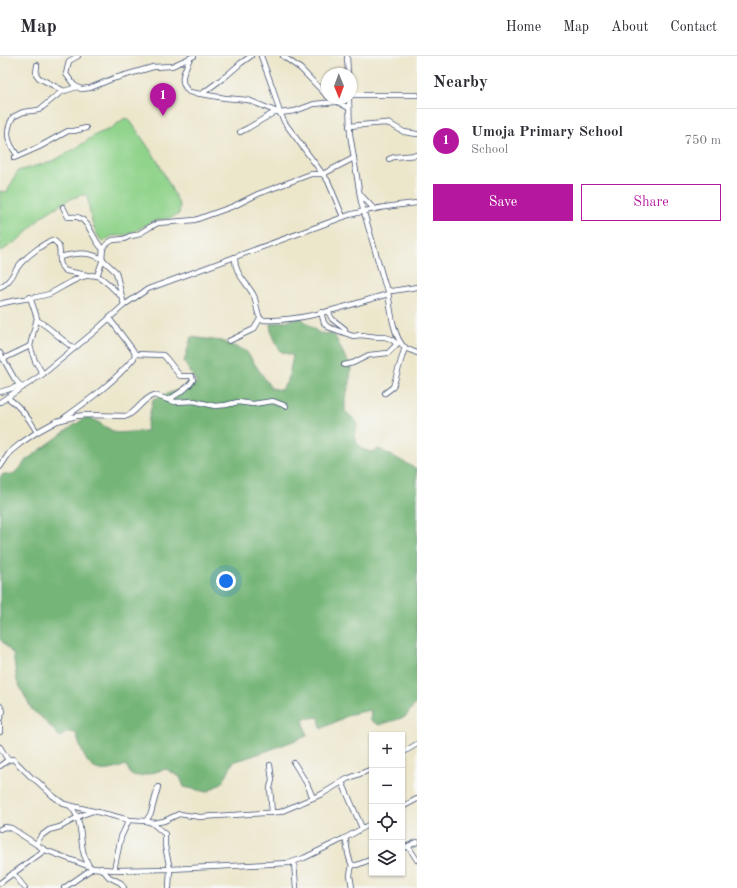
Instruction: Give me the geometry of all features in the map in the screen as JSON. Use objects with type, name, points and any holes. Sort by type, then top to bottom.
[{"type":"street","points":[[78,56],[69,61],[66,72],[67,76],[80,89],[90,88],[112,79],[153,67],[172,66],[192,57]]},
{"type":"street","points":[[203,93],[251,56]]},
{"type":"street","points":[[261,56],[273,89],[278,112],[331,186],[343,217]]},
{"type":"street","points":[[283,56],[301,69],[321,90]]},
{"type":"street","points":[[347,56],[348,68]]},
{"type":"street","points":[[192,57],[182,81],[188,91],[225,98],[248,100],[278,112]]},
{"type":"street","points":[[37,66],[36,74],[39,78],[64,91]]},
{"type":"street","points":[[77,87],[64,91],[39,110],[23,112],[13,117],[8,128],[8,138],[16,157],[39,147],[68,131],[86,128]]},
{"type":"street","points":[[357,95],[417,95]]},
{"type":"street","points":[[240,132],[278,112],[295,111],[314,104],[321,103]]},
{"type":"street","points":[[340,104],[349,108]]},
{"type":"street","points":[[349,104],[349,126],[363,211],[388,292],[398,342]]},
{"type":"street","points":[[349,126],[385,123],[390,124],[404,132],[417,134]]},
{"type":"street","points":[[389,159],[394,157],[417,155]]},
{"type":"street","points":[[97,276],[103,259],[103,249],[110,241],[124,239],[139,234],[155,224],[195,220],[234,206],[258,194],[311,174],[323,174],[354,158]]},
{"type":"street","points":[[360,194],[374,209]]},
{"type":"street","points":[[0,402],[21,386],[43,374],[124,305],[139,294],[155,286],[343,217],[363,211],[417,203]]},
{"type":"street","points":[[63,207],[68,217],[82,219],[90,229],[97,243],[103,249]]},
{"type":"street","points":[[0,287],[6,284],[23,261],[50,240],[54,240],[59,248],[59,263],[64,270],[87,276],[97,276],[121,296]]},
{"type":"street","points":[[60,257],[88,253],[103,259],[116,272],[124,305]]},
{"type":"street","points":[[229,341],[254,329],[260,319],[255,299],[236,271],[234,257]]},
{"type":"street","points":[[0,304],[48,294],[87,276]]},
{"type":"street","points":[[260,319],[289,318],[328,311],[388,292],[417,287]]},
{"type":"street","points":[[30,297],[37,314],[37,320],[30,346],[35,361],[43,374]]},
{"type":"street","points":[[328,311],[332,319],[345,329],[345,333]]},
{"type":"street","points":[[321,312],[326,326],[353,336],[361,335],[377,338],[385,337],[417,352]]},
{"type":"street","points":[[109,318],[135,354]]},
{"type":"street","points":[[37,320],[52,330],[61,340],[74,348]]},
{"type":"street","points":[[344,365],[353,363],[369,355],[388,353],[398,342]]},
{"type":"street","points":[[3,358],[30,346]]},
{"type":"street","points":[[385,393],[393,386],[404,347]]},
{"type":"street","points":[[0,353],[14,378],[21,386]]},
{"type":"street","points":[[135,354],[163,355],[180,376],[192,376],[193,380],[191,383],[168,400]]},
{"type":"street","points":[[0,467],[10,452],[37,432],[61,420],[118,376],[134,358],[135,354]]},
{"type":"street","points":[[0,392],[21,386]]},
{"type":"street","points":[[61,420],[86,415],[127,416],[132,414],[142,402],[151,396],[168,400],[182,402],[194,401],[221,406],[238,402],[253,404],[273,401],[286,406]]},
{"type":"street","points":[[7,397],[17,404],[37,432]]},
{"type":"street","points":[[0,707],[3,711],[0,718]]},
{"type":"street","points":[[0,723],[0,732]]},
{"type":"street","points":[[405,752],[417,744]]},
{"type":"street","points":[[0,747],[8,760]]},
{"type":"street","points":[[0,766],[8,760],[13,759],[18,762],[32,778],[64,804],[129,820],[146,820],[152,822],[164,821],[180,814],[200,817],[280,812],[313,798],[342,782],[369,770]]},
{"type":"street","points":[[294,763],[307,784],[313,798]]},
{"type":"street","points":[[270,765],[272,776],[270,788],[272,813]]},
{"type":"street","points":[[342,782],[362,828]]},
{"type":"street","points":[[146,820],[151,813],[158,787]]},
{"type":"street","points":[[405,805],[417,799]]},
{"type":"street","points":[[70,806],[77,818],[81,832],[83,853],[91,867]]},
{"type":"street","points":[[36,844],[45,832],[60,827],[93,811]]},
{"type":"street","points":[[114,870],[121,837],[129,820]]},
{"type":"street","points":[[152,822],[165,834],[165,846],[170,869],[170,888]]},
{"type":"street","points":[[0,829],[5,827],[11,828],[45,850],[91,867],[114,870],[170,869],[294,862],[345,838],[369,824]]},
{"type":"street","points":[[345,838],[352,865],[350,875],[352,888]]},
{"type":"street","points":[[405,847],[417,842]]},
{"type":"street","points":[[408,846],[417,860]]},
{"type":"street","points":[[0,883],[12,872],[45,850]]},
{"type":"street","points":[[352,865],[357,865],[369,860]]},
{"type":"street","points":[[294,862],[296,888]]},
{"type":"street","points":[[64,888],[91,867]]},
{"type":"street","points":[[101,868],[109,877],[121,883],[124,888]]},
{"type":"street","points":[[12,872],[26,888]]},
{"type":"green space","points":[[125,118],[129,119],[157,160],[180,206],[179,214],[170,218],[153,221],[126,235],[112,236],[103,242],[93,226],[87,195],[81,195],[68,200],[42,216],[21,238],[0,252],[0,191],[7,192],[18,171],[53,161],[78,147],[95,135],[110,129]]},
{"type":"green space","points":[[301,318],[319,333],[334,334],[346,359],[351,364],[350,383],[345,398],[345,411],[358,423],[354,435],[356,442],[362,449],[371,452],[379,449],[417,469],[417,702],[405,717],[379,725],[370,720],[371,710],[351,714],[321,729],[319,717],[303,719],[307,736],[233,762],[223,782],[207,792],[184,787],[180,777],[166,769],[140,776],[131,775],[126,765],[112,770],[100,770],[95,768],[86,759],[76,733],[67,732],[60,737],[40,716],[32,710],[17,681],[13,654],[0,639],[0,477],[3,474],[12,475],[22,466],[25,461],[88,416],[116,433],[146,431],[153,399],[197,383],[184,362],[191,337],[221,341],[246,351],[271,388],[281,390],[288,380],[293,356],[280,351],[271,331],[270,324]]},
{"type":"place","name":"Umoja Primary School","points":[[163,116]]}]
